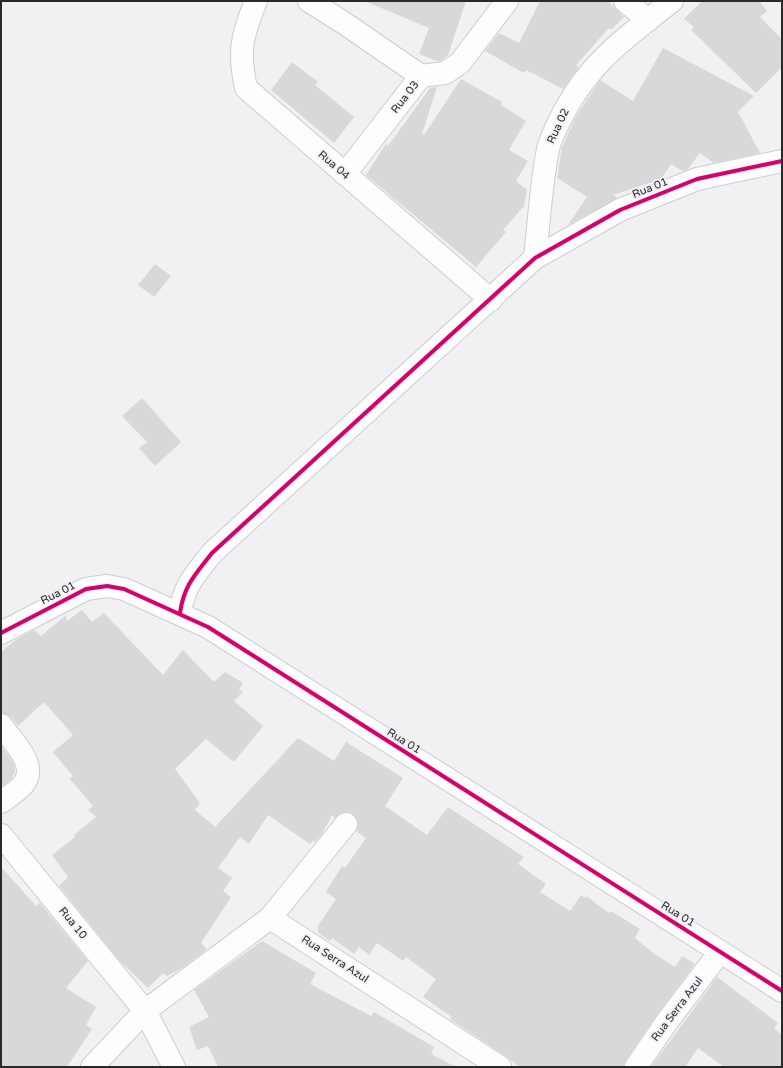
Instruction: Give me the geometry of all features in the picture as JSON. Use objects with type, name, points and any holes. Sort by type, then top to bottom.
[{"type":"street","name":"Rua 04","points":[[256,1],[244,29],[241,49],[242,68],[246,88],[491,300]]},
{"type":"street","points":[[309,1],[344,22],[421,76]]},
{"type":"street","name":"Rua 03","points":[[345,174],[421,76],[445,73],[460,64],[507,1]]},
{"type":"street","points":[[625,1],[648,20]]},
{"type":"street","name":"Rua 02","points":[[535,258],[548,148],[559,120],[573,96],[594,67],[613,47],[672,1]]},
{"type":"street","name":"Rua 01","points":[[535,258],[620,210],[697,178],[782,161]]},
{"type":"street","points":[[180,613],[182,595],[212,553],[491,300],[535,258]]},
{"type":"street","name":"Rua 01","points":[[1,633],[86,589],[107,586],[124,589],[180,613],[208,627],[782,991]]},
{"type":"street","points":[[1,725],[28,763],[28,775],[24,783],[1,802]]},
{"type":"street","points":[[93,1067],[145,1011],[270,918],[346,824]]},
{"type":"street","name":"Rua 10","points":[[1,835],[145,1011],[174,1067]]},
{"type":"street","name":"Rua Serra Azul","points":[[270,918],[477,1060],[500,1067]]},
{"type":"street","name":"Rua Serra Azul","points":[[636,1067],[666,1023],[720,952]]},
{"type":"building","points":[[364,1],[466,1],[448,55],[441,61],[437,61],[419,54],[429,28]]},
{"type":"building","points":[[540,1],[608,1],[624,17],[611,30],[609,28],[576,65],[579,67],[563,89],[526,70],[524,73],[485,51],[499,33],[519,43]]},
{"type":"building","points":[[702,1],[759,1],[767,11],[760,17],[782,39],[782,67],[756,93],[691,30],[694,27],[684,19]]},
{"type":"building","points":[[663,48],[754,96],[738,112],[760,153],[714,163],[700,153],[687,170],[682,171],[671,164],[661,179],[613,195],[617,198],[568,225],[587,197],[557,178],[562,147],[576,116],[600,80],[633,101]]},
{"type":"building","points":[[292,62],[318,82],[315,85],[354,117],[334,143],[271,90]]},
{"type":"building","points":[[461,79],[502,102],[501,105],[526,121],[509,150],[528,161],[516,181],[527,190],[524,206],[503,230],[506,232],[476,267],[366,175],[386,144],[388,146],[430,88],[437,87],[422,134],[424,135]]},
{"type":"building","points":[[155,264],[171,276],[154,297],[138,285]]},
{"type":"building","points":[[142,398],[181,442],[155,466],[139,448],[147,442],[122,416]]},
{"type":"building","points":[[82,610],[92,622],[104,613],[163,675],[183,650],[214,682],[225,672],[243,683],[239,690],[243,692],[234,701],[263,726],[234,762],[206,739],[175,769],[200,803],[195,810],[215,827],[298,738],[334,761],[346,742],[403,778],[385,806],[427,835],[448,807],[524,857],[518,864],[546,884],[540,892],[570,911],[581,895],[585,898],[586,896],[609,913],[611,911],[640,929],[635,938],[656,955],[675,967],[682,956],[695,964],[656,1016],[626,1060],[624,1067],[519,1067],[507,1057],[450,1019],[452,1017],[423,997],[436,979],[406,957],[403,961],[377,943],[369,955],[359,947],[354,954],[332,938],[330,941],[318,933],[318,926],[336,899],[326,892],[342,866],[345,868],[366,838],[356,831],[358,826],[357,819],[354,815],[348,812],[341,813],[335,818],[332,815],[322,834],[315,842],[313,840],[310,844],[268,815],[249,844],[240,837],[218,868],[232,878],[223,891],[231,897],[201,943],[207,949],[182,968],[167,976],[163,973],[148,988],[119,960],[59,886],[68,877],[52,855],[75,837],[74,835],[96,817],[88,810],[93,806],[70,779],[73,776],[53,752],[73,735],[44,702],[18,726],[11,717],[1,713],[1,652],[17,639],[34,630],[41,636],[66,615],[67,621]]},
{"type":"building","points":[[1,746],[14,764],[15,772],[11,779],[1,787]]},
{"type":"building","points":[[1,867],[36,906],[40,903],[88,961],[66,988],[96,1007],[86,1025],[92,1029],[67,1067],[1,1067]]},
{"type":"building","points":[[262,941],[316,973],[310,984],[371,1016],[374,1012],[434,1047],[431,1054],[456,1067],[218,1067],[208,1046],[197,1050],[189,1027],[209,1017],[194,990]]},
{"type":"building","points":[[717,977],[778,1023],[774,1028],[782,1035],[782,1067],[724,1067],[698,1048],[685,1067],[651,1067]]},
{"type":"cycle path","points":[[180,613],[187,588],[195,574],[212,553],[535,258],[620,210],[697,179],[782,161]]},
{"type":"cycle path","points":[[1,633],[86,589],[107,586],[124,589],[208,627],[782,991]]}]
